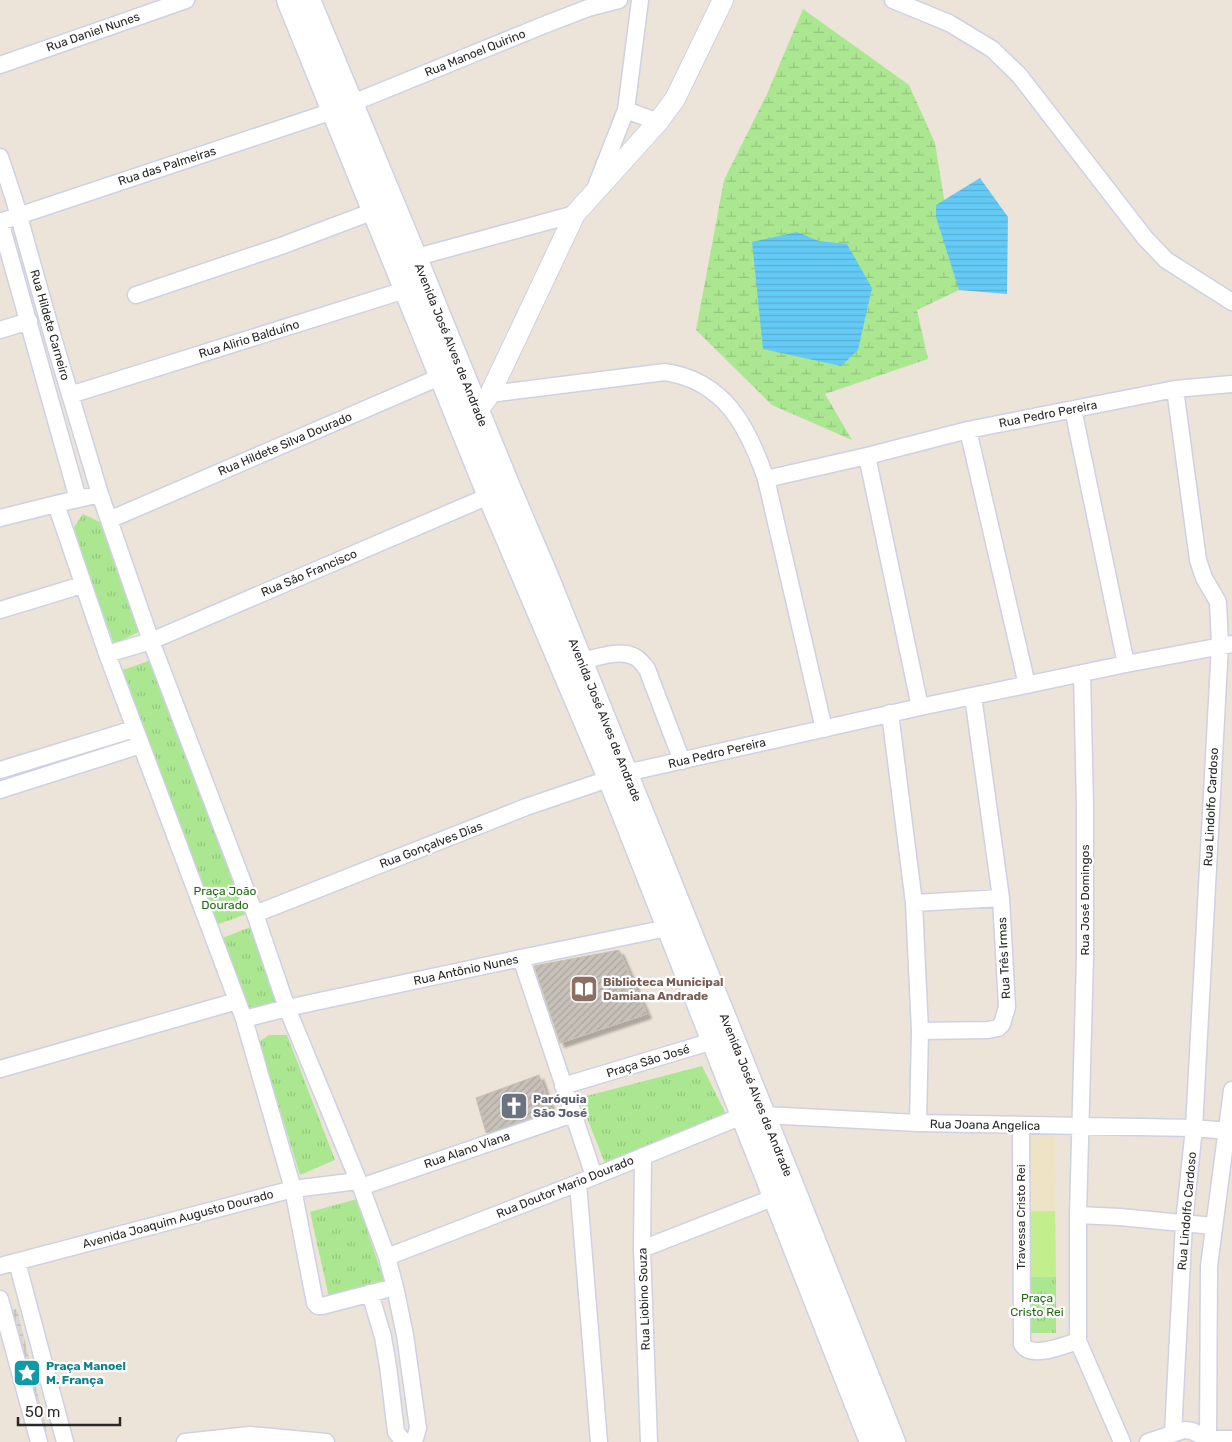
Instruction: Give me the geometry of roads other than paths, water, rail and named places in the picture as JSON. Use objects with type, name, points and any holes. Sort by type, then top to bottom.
[{"type":"main road","name":"Avenida José Alves de Andrade","points":[[288,0],[342,107],[412,266],[450,372],[463,429],[499,491],[582,661],[618,775]]},
{"type":"main road","name":"Avenida José Alves de Andrade","points":[[309,0],[374,211],[412,266]]},
{"type":"main road","name":"Avenida José Alves de Andrade","points":[[412,266],[405,290],[450,372],[484,402],[499,491],[618,775],[753,1116],[894,1442]]},
{"type":"main road","name":"Avenida José Alves de Andrade","points":[[753,1116],[775,1197],[871,1442]]},
{"type":"street","name":"Rua Daniel Nunes","points":[[0,64],[186,0]]},
{"type":"street","name":"Rua Manoel Quirino","points":[[342,107],[561,18],[588,8],[619,0]]},
{"type":"street","points":[[592,196],[626,110],[640,0]]},
{"type":"street","points":[[463,429],[484,402],[575,214],[658,122],[675,99],[723,0]]},
{"type":"street","points":[[893,0],[949,23],[992,49],[1019,75],[1150,244],[1166,260],[1232,302]]},
{"type":"street","name":"Rua das Palmeiras","points":[[0,221],[342,107]]},
{"type":"street","points":[[626,110],[658,122]]},
{"type":"street","name":"Rua Hildete Carneiro","points":[[0,157],[7,200],[18,216],[100,494]]},
{"type":"street","points":[[136,295],[281,246],[374,211]]},
{"type":"street","points":[[412,266],[575,214]]},
{"type":"street","name":"Rua Hildete Carneiro","points":[[0,221],[78,499]]},
{"type":"street","name":"Rua Alirio Balduíno","points":[[70,395],[405,290]]},
{"type":"street","points":[[0,330],[29,321]]},
{"type":"street","points":[[36,345],[54,341]]},
{"type":"street","name":"Rua Hildete Silva Dourado","points":[[110,520],[450,372]]},
{"type":"street","points":[[484,402],[665,372],[686,376],[709,389],[726,402],[743,423],[755,447],[766,479],[824,729]]},
{"type":"street","name":"Rua Pedro Pereira","points":[[766,479],[968,430],[1175,389],[1232,384]]},
{"type":"street","points":[[1175,389],[1198,560],[1204,578],[1225,601]]},
{"type":"street","points":[[1073,409],[1126,664]]},
{"type":"street","points":[[968,430],[1027,685]]},
{"type":"street","points":[[866,456],[920,707]]},
{"type":"street","name":"Rua São Francisco","points":[[106,654],[151,640],[499,491]]},
{"type":"street","points":[[0,518],[100,494],[151,640],[255,914],[287,1008],[360,1184],[387,1257],[396,1287],[405,1335],[418,1428],[414,1442]]},
{"type":"street","points":[[56,504],[106,654],[244,1019],[292,1189],[315,1303],[318,1306],[322,1306],[396,1287]]},
{"type":"street","points":[[0,610],[82,585]]},
{"type":"street","name":"Rua Lindolfo Cardoso","points":[[1173,1433],[1184,1223],[1194,1128],[1225,680],[1225,601]]},
{"type":"street","name":"Rua Pedro Pereira","points":[[618,775],[890,713],[1226,644]]},
{"type":"street","points":[[582,661],[619,654],[631,655],[640,660],[647,669],[682,761]]},
{"type":"street","name":"Rua José Domingos","points":[[1081,1126],[1085,909],[1082,674]]},
{"type":"street","name":"Rua Três Irmas","points":[[920,1031],[988,1030],[998,1028],[1002,1024],[1007,1007],[1001,898],[973,696]]},
{"type":"street","points":[[890,713],[914,903],[920,1031],[918,1123]]},
{"type":"street","points":[[0,770],[134,729]]},
{"type":"street","points":[[0,790],[140,745]]},
{"type":"street","name":"Rua Gonçalves Dias","points":[[255,914],[526,807],[618,775]]},
{"type":"street","points":[[914,903],[1001,898]]},
{"type":"street","name":"Rua Antônio Nunes","points":[[244,1019],[520,958],[678,926]]},
{"type":"street","points":[[520,958],[594,1176]]},
{"type":"street","points":[[0,1069],[237,1001]]},
{"type":"street","name":"Praça São José","points":[[563,1086],[722,1038]]},
{"type":"street","points":[[1208,1441],[1209,1266],[1232,1090]]},
{"type":"street","name":"Rua Alano Viana","points":[[360,1184],[573,1114]]},
{"type":"street","name":"Rua Joana Angelica","points":[[753,1116],[1021,1126],[1194,1128],[1228,1131]]},
{"type":"street","name":"Rua Doutor Mario Dourado","points":[[387,1257],[643,1156],[753,1116]]},
{"type":"street","name":"Travessa Cristo Rei","points":[[1021,1126],[1021,1339],[1025,1349],[1033,1352],[1078,1341]]},
{"type":"street","points":[[1081,1126],[1078,1215],[1078,1341],[1122,1442]]},
{"type":"street","name":"Rua Liobino Souza","points":[[643,1156],[642,1249],[649,1442]]},
{"type":"street","points":[[578,1182],[599,1442]]},
{"type":"street","name":"Avenida Joaquim Augusto Dourado","points":[[0,1266],[292,1189],[360,1184]]},
{"type":"street","points":[[642,1249],[775,1197]]},
{"type":"street","points":[[1078,1215],[1213,1226]]},
{"type":"street","points":[[17,1262],[66,1442]]},
{"type":"street","points":[[370,1293],[383,1337],[396,1432],[404,1442]]},
{"type":"street","points":[[0,1299],[39,1442]]},
{"type":"street","points":[[383,1337],[405,1335]]},
{"type":"street","points":[[1148,1442],[1184,1430],[1192,1431],[1208,1441],[1232,1438]]},
{"type":"street","points":[[185,1442],[250,1439],[326,1442]]},
{"type":"water","points":[[980,178],[1008,217],[1007,294],[959,290],[936,217],[936,205]]},
{"type":"water","points":[[797,232],[819,241],[847,244],[872,288],[858,350],[841,366],[763,349],[752,242]]},
{"type":"place","name":"Biblioteca Municipal Damiana Andrade","points":[[584,989]]},
{"type":"place","name":"Paróquia São José","points":[[514,1106]]},
{"type":"place","name":"Praça Manoel M. França","points":[[27,1373]]},
{"type":"park label","name":"Praça João Dourado","points":[[225,898]]},
{"type":"park label","name":"Praça Cristo Rei","points":[[1037,1305]]}]
